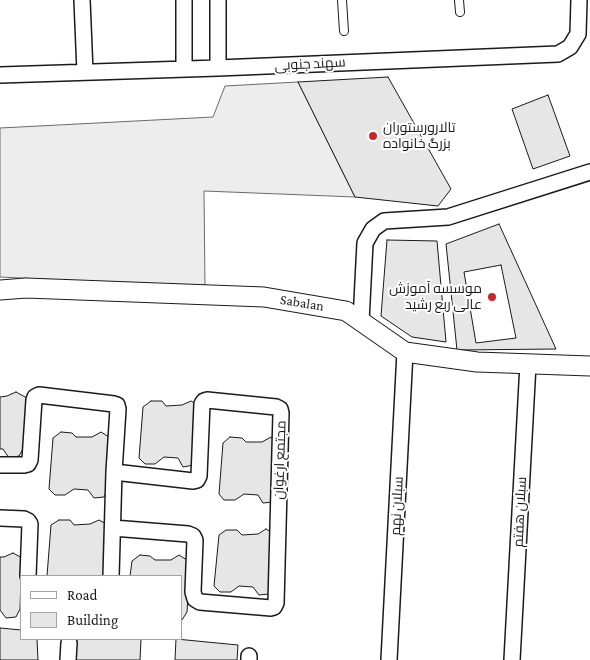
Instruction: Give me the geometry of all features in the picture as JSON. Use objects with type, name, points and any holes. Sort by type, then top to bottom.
[{"type":"street","points":[[82,0],[85,72]]},
{"type":"street","points":[[184,0],[184,69]]},
{"type":"street","points":[[218,0],[218,68]]},
{"type":"street","name":"سهند جنوبی","points":[[0,75],[558,54],[570,47],[578,34],[579,0]]},
{"type":"street","points":[[361,321],[365,243],[373,229],[384,221],[448,217],[590,172]]},
{"type":"street","name":"Sabalan","points":[[0,290],[26,288],[264,297],[346,311],[405,352],[477,362],[590,366]]},
{"type":"street","name":"سبلان نهم","points":[[389,660],[405,352]]},
{"type":"street","name":"سبلان هفتم","points":[[512,660],[528,364]]},
{"type":"street","points":[[0,465],[28,464],[30,460],[35,397],[39,395],[117,405],[111,575]]},
{"type":"street","name":"مجتمع ارغوان","points":[[112,528],[193,536],[195,540],[193,592],[195,599],[200,602],[271,608],[276,603],[281,441],[280,409],[276,407],[204,401],[202,404],[200,476],[197,480],[114,472]]},
{"type":"street","points":[[0,518],[24,519],[30,524],[28,575]]},
{"type":"street","points":[[68,660],[69,643]]},
{"type":"lane","points":[[342,0],[344,31]]},
{"type":"lane","points":[[459,0],[460,12]]},
{"type":"shaded area","points":[[298,82],[355,197],[204,191],[205,287],[0,277],[0,128],[213,117],[225,86]]},
{"type":"building","name":"تالارورستوران بزرگ خانواده","points":[[388,77],[451,189],[438,206],[355,197],[298,82]]},
{"type":"building","points":[[548,95],[570,156],[533,169],[512,109]]},
{"type":"building","name":"موسسه آموزش عالی ربع رشید","points":[[499,224],[556,349],[457,350],[446,244]]},
{"type":"building","points":[[387,240],[437,241],[446,342],[412,337],[381,316]]},
{"type":"building","points":[[501,265],[516,338],[476,343],[464,272]]},
{"type":"building","points":[[16,392],[27,398],[23,449],[19,456],[9,458],[3,449],[0,449],[0,397]]},
{"type":"building","points":[[151,401],[162,401],[166,406],[182,405],[191,401],[202,407],[194,465],[183,467],[178,458],[164,457],[155,464],[145,464],[139,458],[143,407]]},
{"type":"building","points":[[61,432],[72,433],[76,437],[92,437],[101,432],[112,439],[108,489],[104,497],[94,498],[88,490],[74,489],[65,495],[55,495],[49,489],[53,438]]},
{"type":"building","points":[[230,437],[242,438],[246,442],[262,442],[271,437],[276,443],[273,502],[263,503],[258,495],[244,494],[235,500],[224,500],[219,494],[223,443]]},
{"type":"building","points":[[59,520],[70,520],[74,525],[90,524],[99,520],[110,526],[106,575],[47,575],[51,525]]},
{"type":"building","points":[[266,529],[277,536],[269,594],[259,595],[253,587],[239,586],[231,592],[220,592],[214,586],[219,535],[226,530],[237,530],[242,535],[258,534]]},
{"type":"building","points":[[13,553],[24,559],[20,575],[20,609],[16,617],[6,618],[0,610],[0,557]]},
{"type":"building","points":[[140,555],[150,556],[155,560],[171,560],[179,555],[190,562],[187,612],[182,620],[182,575],[130,575],[132,561]]},
{"type":"building","points":[[0,628],[20,630],[20,640],[37,640],[38,660],[0,660]]},
{"type":"building","points":[[75,640],[141,640],[140,660],[76,660]]},
{"type":"building","points":[[176,640],[238,645],[237,660],[175,660]]},
{"type":"place","name":"تالارورستوران بزرگ خانواده","points":[[373,136]]},
{"type":"place","name":"موسسه آموزش عالی ربع رشید","points":[[492,297]]}]
